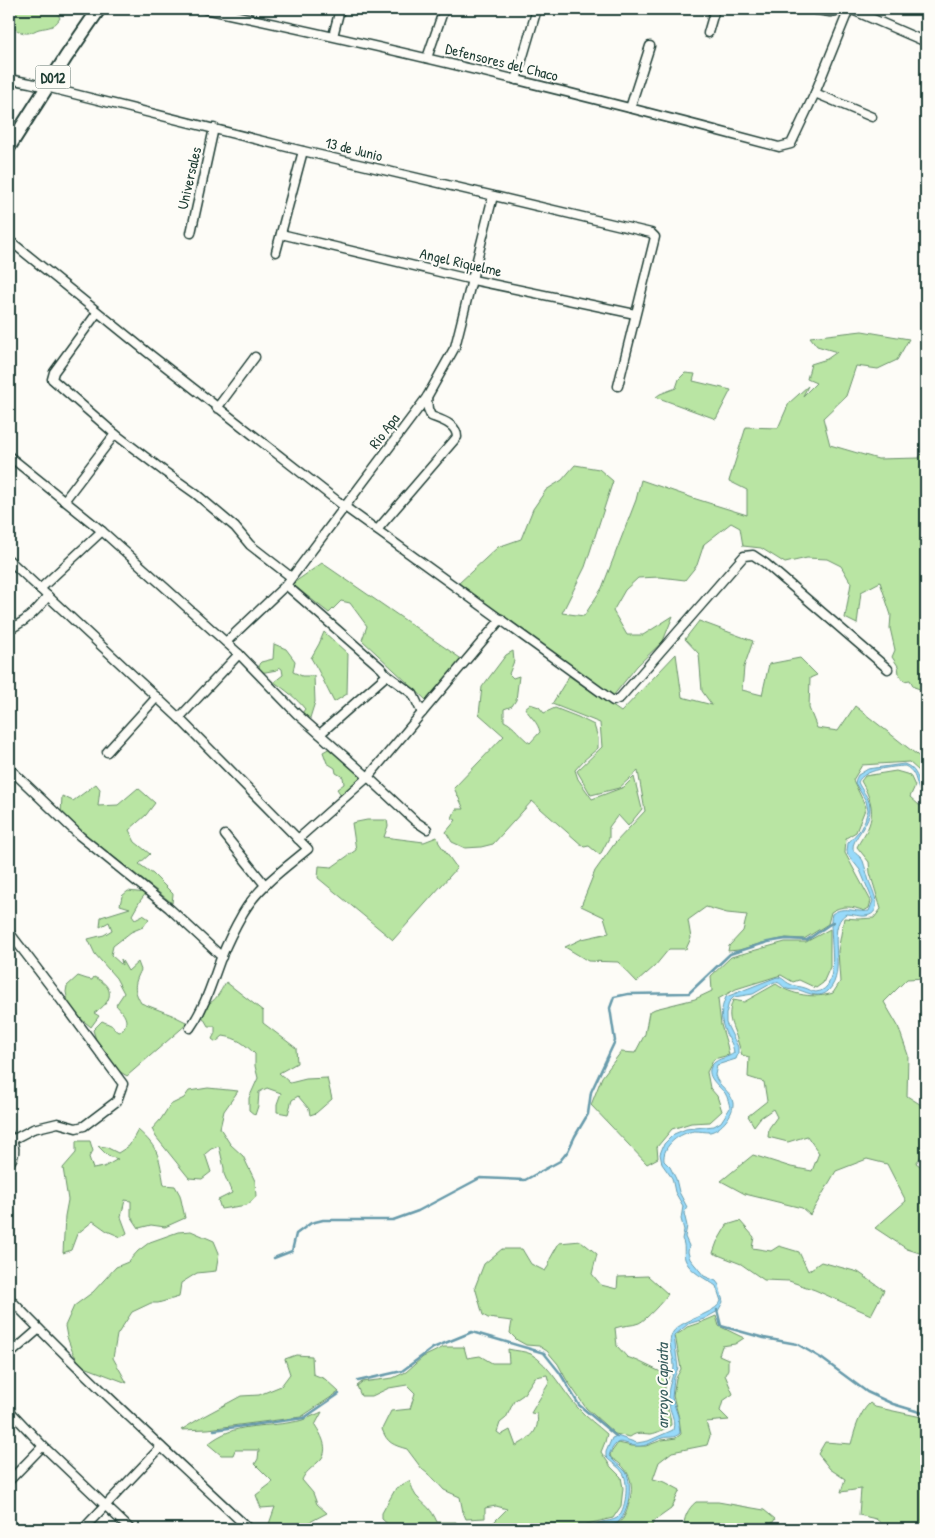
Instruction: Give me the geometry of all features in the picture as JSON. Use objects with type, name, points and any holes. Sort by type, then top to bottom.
[{"type":"main road","name":"D012","points":[[9,146],[99,9]]},
{"type":"street","name":"Defensores del Chaco","points":[[205,9],[234,12],[427,58],[779,147],[791,144],[815,93]]},
{"type":"street","points":[[333,36],[340,9]]},
{"type":"street","points":[[427,58],[444,9]]},
{"type":"street","points":[[516,80],[537,9]]},
{"type":"street","points":[[708,33],[715,9]]},
{"type":"street","points":[[810,9],[830,12],[849,9],[926,42]]},
{"type":"street","points":[[849,9],[815,93],[872,117]]},
{"type":"street","points":[[630,108],[650,46]]},
{"type":"street","name":"13 de Junio","points":[[9,80],[30,83],[303,151],[646,231],[655,237],[635,314]]},
{"type":"street","name":"Universales","points":[[191,233],[214,128]]},
{"type":"street","points":[[276,252],[303,151]]},
{"type":"street","name":"Rio Apa","points":[[226,642],[286,585],[427,397],[455,347],[493,196]]},
{"type":"street","name":"Angel Riquelme","points":[[281,234],[473,280],[635,314]]},
{"type":"street","points":[[9,240],[97,313],[344,507],[613,701],[617,701],[744,556],[754,554],[888,669]]},
{"type":"street","points":[[97,313],[54,372],[52,379],[115,434],[196,494],[235,527],[250,544],[291,577]]},
{"type":"street","points":[[618,386],[635,314]]},
{"type":"street","points":[[217,408],[255,357]]},
{"type":"street","points":[[377,530],[457,436],[453,426],[431,416],[427,397]]},
{"type":"street","points":[[64,501],[115,434]]},
{"type":"street","points":[[9,456],[102,531],[239,654],[297,714],[415,821],[427,829]]},
{"type":"street","points":[[40,589],[102,531]]},
{"type":"street","points":[[9,560],[179,718],[308,849],[265,885],[243,912],[196,1020],[190,1028]]},
{"type":"street","points":[[286,585],[387,675],[413,694],[422,713]]},
{"type":"street","points":[[14,627],[24,622],[34,613],[48,596]]},
{"type":"street","points":[[298,839],[368,777],[501,619]]},
{"type":"street","points":[[179,718],[239,654]]},
{"type":"street","points":[[320,734],[387,675]]},
{"type":"street","points":[[107,752],[156,697]]},
{"type":"street","points":[[9,768],[80,836],[170,908],[222,957]]},
{"type":"street","points":[[225,835],[265,885]]},
{"type":"street","points":[[9,932],[123,1084],[117,1101],[84,1126],[76,1128],[58,1123],[33,1128],[11,1137],[15,1147],[14,1156],[9,1163]]},
{"type":"street","points":[[9,1298],[161,1447],[249,1529]]},
{"type":"street","points":[[9,1355],[39,1329]]},
{"type":"street","points":[[9,1410],[43,1446],[130,1529]]},
{"type":"street","points":[[9,1481],[43,1446]]},
{"type":"street","points":[[83,1529],[161,1447]]},
{"type":"green space","points":[[9,9],[43,9],[57,12],[60,18],[56,24],[31,33],[23,33],[9,25]]},
{"type":"green space","points":[[862,331],[909,339],[897,360],[878,369],[856,366],[846,396],[823,418],[830,445],[878,459],[919,458],[926,447],[926,656],[924,662],[926,667],[926,701],[920,696],[920,689],[914,687],[910,680],[904,681],[892,657],[895,650],[890,628],[891,615],[880,582],[861,592],[857,624],[845,618],[851,583],[841,566],[827,559],[807,558],[785,563],[761,548],[743,546],[740,528],[731,523],[704,544],[697,565],[685,580],[660,577],[638,578],[625,590],[613,611],[627,635],[643,635],[673,616],[663,641],[637,666],[613,696],[459,583],[498,547],[521,539],[533,509],[546,490],[562,480],[575,465],[599,469],[613,481],[585,567],[562,613],[584,616],[602,588],[636,500],[641,480],[747,515],[747,490],[729,481],[746,427],[778,428],[789,403],[808,386],[803,396],[816,383],[807,379],[811,364],[827,359],[837,352],[817,346],[810,337]]},
{"type":"green space","points":[[685,373],[695,374],[693,381],[731,390],[716,419],[656,397],[676,388],[679,379]]},
{"type":"green space","points":[[322,563],[463,660],[426,700],[362,640],[367,626],[350,603],[341,601],[329,613],[292,584]]},
{"type":"green space","points":[[699,621],[753,641],[744,667],[742,690],[762,695],[769,664],[800,658],[817,675],[810,678],[809,708],[817,728],[838,731],[855,706],[926,762],[926,788],[919,771],[909,762],[862,765],[853,780],[866,807],[856,832],[846,838],[845,853],[871,901],[869,908],[864,911],[856,908],[839,908],[831,912],[828,924],[804,939],[786,938],[728,951],[729,946],[743,931],[747,915],[727,913],[706,907],[688,920],[691,938],[686,949],[669,949],[655,966],[637,982],[618,962],[588,961],[565,947],[582,939],[609,933],[604,917],[581,906],[595,871],[615,843],[645,811],[638,771],[619,788],[591,795],[577,771],[602,747],[600,723],[552,704],[569,676],[621,712],[676,654],[682,697],[712,705],[702,691],[699,654],[685,639]]},
{"type":"green space","points":[[324,632],[348,654],[347,694],[334,702],[311,658]]},
{"type":"green space","points":[[274,644],[286,649],[295,661],[293,672],[302,676],[314,676],[315,702],[309,721],[300,716],[305,709],[302,705],[291,694],[274,682],[283,675],[282,669],[279,667],[277,670],[260,673],[259,664],[273,659]]},
{"type":"green space","points":[[513,651],[514,661],[509,674],[513,678],[519,676],[516,700],[512,706],[504,709],[504,721],[530,743],[540,732],[538,725],[525,708],[530,704],[539,707],[544,713],[555,708],[594,725],[598,738],[598,748],[575,770],[578,779],[592,799],[624,787],[634,777],[642,809],[628,826],[618,815],[609,827],[609,838],[600,855],[589,846],[584,847],[532,801],[493,844],[465,848],[452,842],[446,832],[456,820],[452,818],[456,809],[464,809],[454,788],[504,736],[479,714],[482,687],[506,655]]},
{"type":"green space","points":[[330,748],[367,777],[343,798],[337,789],[344,784],[343,777],[336,773],[335,768],[327,763],[323,752]]},
{"type":"green space","points":[[896,771],[910,775],[915,786],[910,797],[919,805],[926,806],[926,978],[907,979],[884,1002],[898,1026],[908,1055],[907,1096],[926,1108],[926,1150],[916,1163],[926,1170],[926,1255],[907,1249],[875,1228],[906,1201],[887,1164],[867,1159],[836,1171],[810,1215],[802,1208],[745,1194],[721,1181],[753,1155],[791,1167],[812,1171],[819,1153],[807,1136],[788,1142],[768,1137],[769,1128],[777,1117],[773,1109],[760,1118],[754,1126],[748,1116],[767,1101],[764,1082],[748,1077],[749,1057],[741,1053],[730,1020],[731,1006],[733,1000],[744,1002],[776,984],[789,991],[803,995],[819,996],[833,993],[840,982],[838,951],[844,918],[874,918],[881,909],[870,873],[869,862],[857,847],[871,819],[870,800],[861,781],[865,776]]},
{"type":"green space","points":[[96,784],[100,789],[98,806],[118,805],[138,788],[155,803],[146,815],[129,830],[135,842],[150,854],[139,864],[153,874],[173,894],[172,903],[61,815],[62,796],[73,801]]},
{"type":"green space","points":[[367,820],[387,820],[388,826],[384,837],[424,842],[437,837],[439,843],[457,868],[393,940],[318,878],[319,866],[332,867],[356,850],[352,823]]},
{"type":"green space","points":[[128,891],[146,893],[132,915],[135,919],[143,915],[149,919],[143,927],[131,932],[113,946],[111,955],[122,965],[121,959],[128,971],[138,962],[141,970],[135,986],[141,1003],[188,1023],[127,1076],[117,1070],[108,1055],[97,1043],[93,1030],[102,1021],[113,1026],[118,1032],[124,1027],[126,1021],[116,1005],[124,993],[116,978],[95,954],[88,939],[104,935],[112,930],[109,922],[100,927],[101,917],[130,908],[120,905],[122,896]]},
{"type":"green space","points":[[830,929],[830,967],[823,983],[816,988],[799,980],[793,982],[781,975],[736,989],[718,999],[721,1025],[729,1055],[714,1059],[707,1072],[710,1088],[717,1096],[722,1111],[710,1122],[691,1123],[672,1129],[657,1147],[658,1158],[647,1164],[591,1105],[602,1077],[621,1052],[635,1053],[645,1034],[649,1012],[695,999],[712,991],[711,976],[731,957],[785,942],[806,942]]},
{"type":"green space","points":[[78,976],[92,980],[94,977],[106,985],[109,990],[108,999],[105,1004],[94,1013],[99,1016],[91,1027],[76,1015],[69,1006],[66,992],[67,986]]},
{"type":"green space","points":[[226,982],[263,1011],[263,1023],[296,1048],[297,1063],[279,1073],[290,1083],[306,1079],[327,1078],[332,1099],[316,1113],[310,1115],[309,1109],[298,1096],[292,1100],[288,1114],[277,1112],[277,1104],[281,1093],[267,1088],[259,1092],[255,1115],[249,1110],[249,1098],[258,1078],[255,1054],[244,1044],[232,1038],[223,1036],[216,1042],[212,1039],[215,1033],[215,1026],[208,1026],[200,1012],[203,1004],[214,1000]]},
{"type":"green space","points":[[208,1088],[238,1091],[224,1111],[220,1128],[230,1144],[243,1156],[255,1181],[256,1197],[247,1205],[221,1209],[218,1200],[232,1193],[224,1174],[219,1146],[205,1154],[211,1172],[202,1179],[189,1178],[156,1137],[152,1129],[170,1105],[184,1098],[189,1091]]},
{"type":"green space","points":[[138,1130],[155,1149],[164,1185],[175,1186],[180,1195],[185,1218],[165,1227],[151,1225],[139,1228],[131,1216],[131,1201],[125,1200],[121,1217],[127,1233],[121,1237],[107,1231],[93,1221],[77,1234],[71,1250],[63,1253],[68,1200],[63,1168],[76,1153],[76,1141],[90,1141],[93,1151],[89,1157],[93,1169],[104,1167],[118,1159],[108,1156],[98,1146],[106,1147],[118,1153],[129,1146]]},
{"type":"green space","points":[[740,1221],[754,1237],[752,1248],[771,1251],[779,1246],[799,1252],[808,1271],[821,1262],[858,1272],[884,1290],[871,1315],[815,1290],[789,1281],[764,1280],[741,1264],[713,1253],[727,1225]]},
{"type":"green space","points":[[191,1231],[214,1241],[219,1253],[216,1271],[197,1273],[181,1283],[179,1297],[151,1303],[132,1312],[117,1335],[113,1358],[127,1383],[82,1366],[73,1353],[65,1326],[74,1306],[93,1292],[116,1267],[128,1262],[150,1242],[178,1232]]},
{"type":"green space","points":[[581,1241],[597,1254],[592,1274],[601,1285],[617,1289],[618,1277],[648,1276],[668,1294],[642,1321],[615,1328],[617,1346],[627,1357],[669,1376],[665,1397],[671,1425],[658,1432],[651,1434],[638,1433],[630,1437],[615,1434],[586,1408],[558,1364],[547,1351],[539,1346],[526,1345],[517,1340],[510,1333],[512,1321],[488,1318],[483,1315],[475,1287],[484,1264],[502,1249],[522,1249],[531,1264],[545,1271],[559,1243]]},
{"type":"green space","points":[[716,1316],[719,1326],[744,1338],[735,1344],[722,1346],[719,1355],[728,1359],[728,1369],[725,1375],[733,1394],[723,1401],[720,1411],[729,1420],[706,1422],[710,1436],[707,1445],[672,1452],[659,1462],[653,1479],[665,1482],[680,1490],[671,1509],[654,1521],[650,1529],[592,1529],[618,1523],[624,1517],[631,1496],[631,1483],[627,1472],[611,1458],[610,1454],[618,1443],[646,1446],[662,1440],[676,1438],[681,1434],[673,1396],[676,1378],[681,1369],[675,1335],[687,1327]]},
{"type":"green space","points":[[444,1347],[464,1347],[467,1358],[480,1356],[492,1363],[509,1363],[508,1349],[529,1353],[538,1359],[572,1402],[607,1434],[601,1452],[611,1467],[621,1477],[623,1488],[621,1506],[613,1518],[587,1524],[578,1529],[487,1529],[507,1509],[496,1506],[485,1508],[485,1518],[466,1519],[460,1497],[444,1490],[422,1469],[407,1449],[394,1445],[384,1434],[382,1429],[391,1411],[410,1409],[415,1393],[407,1385],[389,1388],[372,1396],[361,1396],[357,1386],[362,1382],[393,1378],[406,1372],[423,1357]],"holes":[[[547,1375],[549,1383],[531,1413],[537,1414],[538,1420],[535,1430],[530,1437],[516,1446],[510,1430],[501,1435],[497,1432],[500,1423],[506,1418],[514,1401],[523,1395],[535,1377]]]},
{"type":"green space","points":[[296,1355],[312,1356],[313,1374],[325,1379],[339,1392],[301,1417],[208,1429],[181,1430],[241,1396],[259,1395],[281,1386],[290,1374],[285,1359]]},
{"type":"green space","points":[[870,1403],[875,1407],[926,1418],[926,1529],[888,1529],[876,1519],[859,1515],[861,1489],[841,1492],[845,1479],[830,1469],[818,1454],[825,1442],[851,1444],[860,1417]]},
{"type":"green space","points":[[322,1412],[315,1425],[324,1444],[324,1454],[302,1480],[313,1493],[317,1504],[327,1513],[306,1524],[269,1524],[275,1507],[261,1508],[256,1495],[273,1482],[255,1464],[258,1459],[259,1450],[235,1450],[233,1455],[221,1455],[208,1444],[228,1432],[238,1429],[297,1421]]},
{"type":"green space","points":[[409,1481],[416,1496],[430,1510],[437,1522],[456,1522],[461,1529],[393,1529],[382,1519],[382,1513],[396,1488]]},
{"type":"green space","points":[[696,1502],[718,1502],[764,1510],[775,1519],[771,1525],[762,1529],[684,1529],[684,1521],[687,1514]]},
{"type":"water","points":[[904,764],[915,773],[926,797],[919,791],[913,773],[905,766],[872,771],[858,782],[868,800],[870,812],[855,840],[853,849],[863,861],[876,900],[876,906],[872,914],[864,916],[846,914],[840,921],[836,939],[837,972],[834,983],[828,991],[821,995],[787,989],[780,983],[774,982],[753,994],[734,997],[729,1002],[726,1023],[738,1047],[738,1054],[736,1059],[717,1065],[715,1075],[732,1099],[733,1107],[731,1112],[722,1125],[714,1131],[694,1131],[683,1134],[673,1141],[666,1150],[664,1161],[670,1167],[676,1179],[679,1192],[687,1207],[684,1213],[687,1226],[685,1237],[689,1246],[690,1259],[704,1276],[716,1281],[719,1285],[723,1302],[718,1311],[704,1319],[688,1324],[674,1336],[678,1368],[674,1378],[672,1398],[678,1416],[680,1433],[644,1446],[634,1446],[621,1442],[616,1444],[609,1456],[626,1472],[628,1477],[629,1499],[627,1507],[621,1519],[615,1524],[583,1529],[617,1518],[623,1509],[626,1490],[625,1478],[619,1468],[606,1457],[606,1452],[612,1438],[617,1436],[637,1443],[648,1441],[673,1430],[674,1422],[668,1400],[674,1366],[670,1345],[671,1336],[677,1327],[713,1310],[721,1301],[716,1286],[690,1268],[685,1259],[682,1239],[684,1230],[681,1219],[683,1206],[675,1192],[672,1178],[662,1164],[660,1154],[664,1144],[674,1134],[686,1129],[714,1126],[721,1122],[730,1108],[725,1093],[713,1080],[710,1072],[710,1068],[715,1062],[734,1053],[722,1020],[722,1011],[726,997],[777,977],[792,985],[803,987],[813,992],[825,989],[830,981],[832,971],[832,914],[841,910],[869,911],[873,901],[860,870],[847,851],[848,843],[860,830],[868,810],[866,801],[855,783],[856,779],[858,775],[868,769]]},
{"type":"waterway","points":[[274,1258],[292,1251],[296,1234],[311,1223],[323,1220],[393,1220],[418,1211],[480,1178],[525,1180],[560,1161],[568,1151],[588,1114],[591,1092],[615,1041],[610,1008],[614,997],[628,994],[689,993],[730,954],[768,942],[786,939],[807,940],[833,922]]},
{"type":"waterway","points":[[717,1310],[721,1326],[764,1338],[797,1344],[821,1358],[867,1392],[893,1404],[926,1414]]},
{"type":"waterway","points":[[358,1381],[402,1371],[433,1348],[472,1332],[544,1353],[560,1373],[579,1405],[617,1437]]},
{"type":"waterway","points":[[214,1430],[304,1418],[339,1394]]},
{"type":"water label","name":"arroyo Capiata","points":[[662,1386]]}]
